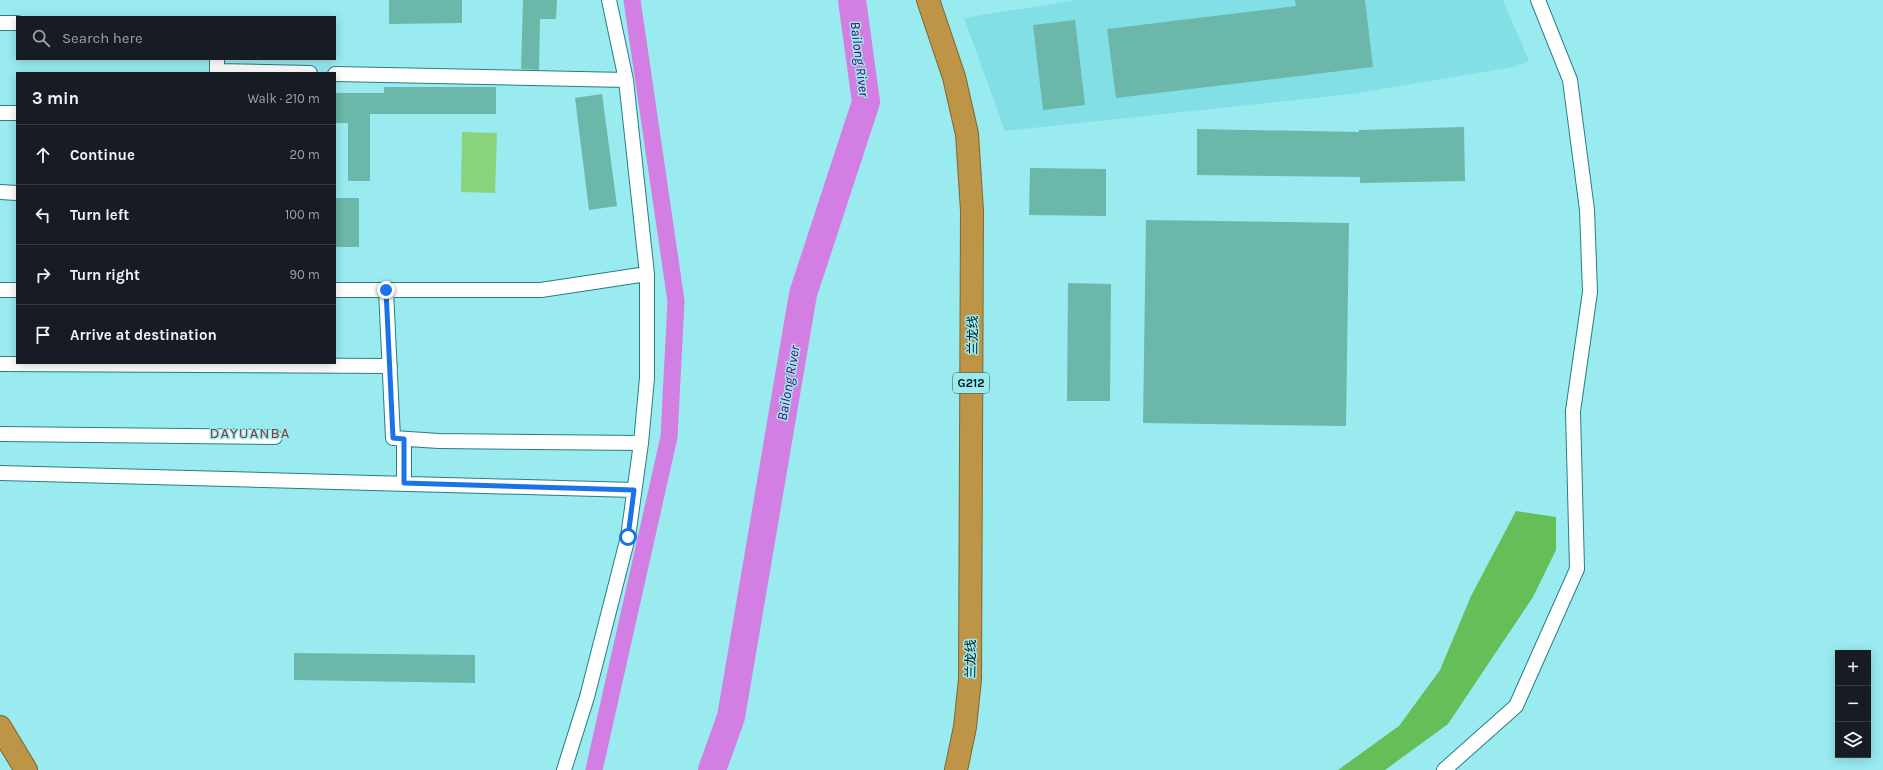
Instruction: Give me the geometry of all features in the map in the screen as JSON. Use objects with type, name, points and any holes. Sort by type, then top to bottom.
[{"type":"highway","name":"兰龙线","points":[[928,0],[954,77],[967,134],[972,211],[970,679],[965,727],[956,770]]},
{"type":"highway","points":[[0,727],[26,770]]},
{"type":"street","points":[[564,770],[587,697],[628,537],[641,443],[647,378],[647,274],[626,80],[609,0]]},
{"type":"street","points":[[1444,770],[1516,706],[1577,569],[1573,411],[1590,292],[1588,210],[1570,80],[1538,0]]},
{"type":"street","points":[[0,23],[16,23]]},
{"type":"street","points":[[217,68],[291,72]]},
{"type":"street","points":[[336,74],[626,80]]},
{"type":"street","points":[[0,113],[16,113]]},
{"type":"street","points":[[0,192],[16,193]]},
{"type":"street","points":[[336,290],[541,290],[647,274]]},
{"type":"street","points":[[0,290],[16,290]]},
{"type":"street","points":[[386,290],[393,438],[439,441],[641,443]]},
{"type":"street","points":[[0,364],[390,366]]},
{"type":"street","points":[[0,434],[275,437]]},
{"type":"street","points":[[404,439],[404,483]]},
{"type":"street","points":[[0,473],[634,490]]},
{"type":"shaded area","points":[[1076,0],[1503,0],[1529,61],[1513,67],[1352,94],[1005,131],[964,18]]},
{"type":"green space","points":[[462,132],[497,133],[495,193],[461,192]]},
{"type":"green space","points":[[1516,511],[1556,517],[1556,550],[1533,597],[1448,724],[1385,770],[1338,770],[1399,726],[1440,670],[1471,596]]},
{"type":"building","points":[[389,0],[462,0],[462,23],[389,24]]},
{"type":"building","points":[[523,0],[557,0],[556,19],[540,19],[539,70],[521,69]]},
{"type":"building","points":[[1295,0],[1365,0],[1373,67],[1116,98],[1107,29],[1296,6]]},
{"type":"building","points":[[1075,20],[1085,105],[1043,110],[1033,25]]},
{"type":"building","points":[[384,87],[496,87],[496,114],[370,114],[370,181],[348,181],[348,123],[336,123],[336,93],[384,93]]},
{"type":"building","points":[[602,94],[617,206],[589,210],[575,98]]},
{"type":"building","points":[[1464,127],[1465,181],[1360,183],[1360,177],[1197,175],[1197,129],[1359,132],[1359,130]]},
{"type":"building","points":[[1030,168],[1106,169],[1106,216],[1029,215]]},
{"type":"building","points":[[336,198],[359,198],[359,247],[336,247]]},
{"type":"building","points":[[1146,220],[1349,223],[1346,426],[1143,423]]},
{"type":"building","points":[[1068,283],[1111,284],[1110,401],[1067,401]]},
{"type":"building","points":[[294,653],[475,655],[475,683],[294,680]]},
{"type":"waterway","points":[[594,770],[669,437],[676,301],[632,0]]},
{"type":"waterway","name":"Bailong River","points":[[712,770],[731,717],[803,294],[866,102],[852,0]]},
{"type":"district","name":"DAYUANBA","points":[[250,433]]},
{"type":"route","points":[[386,290],[393,438],[404,439],[404,483],[634,490],[628,537]]}]
